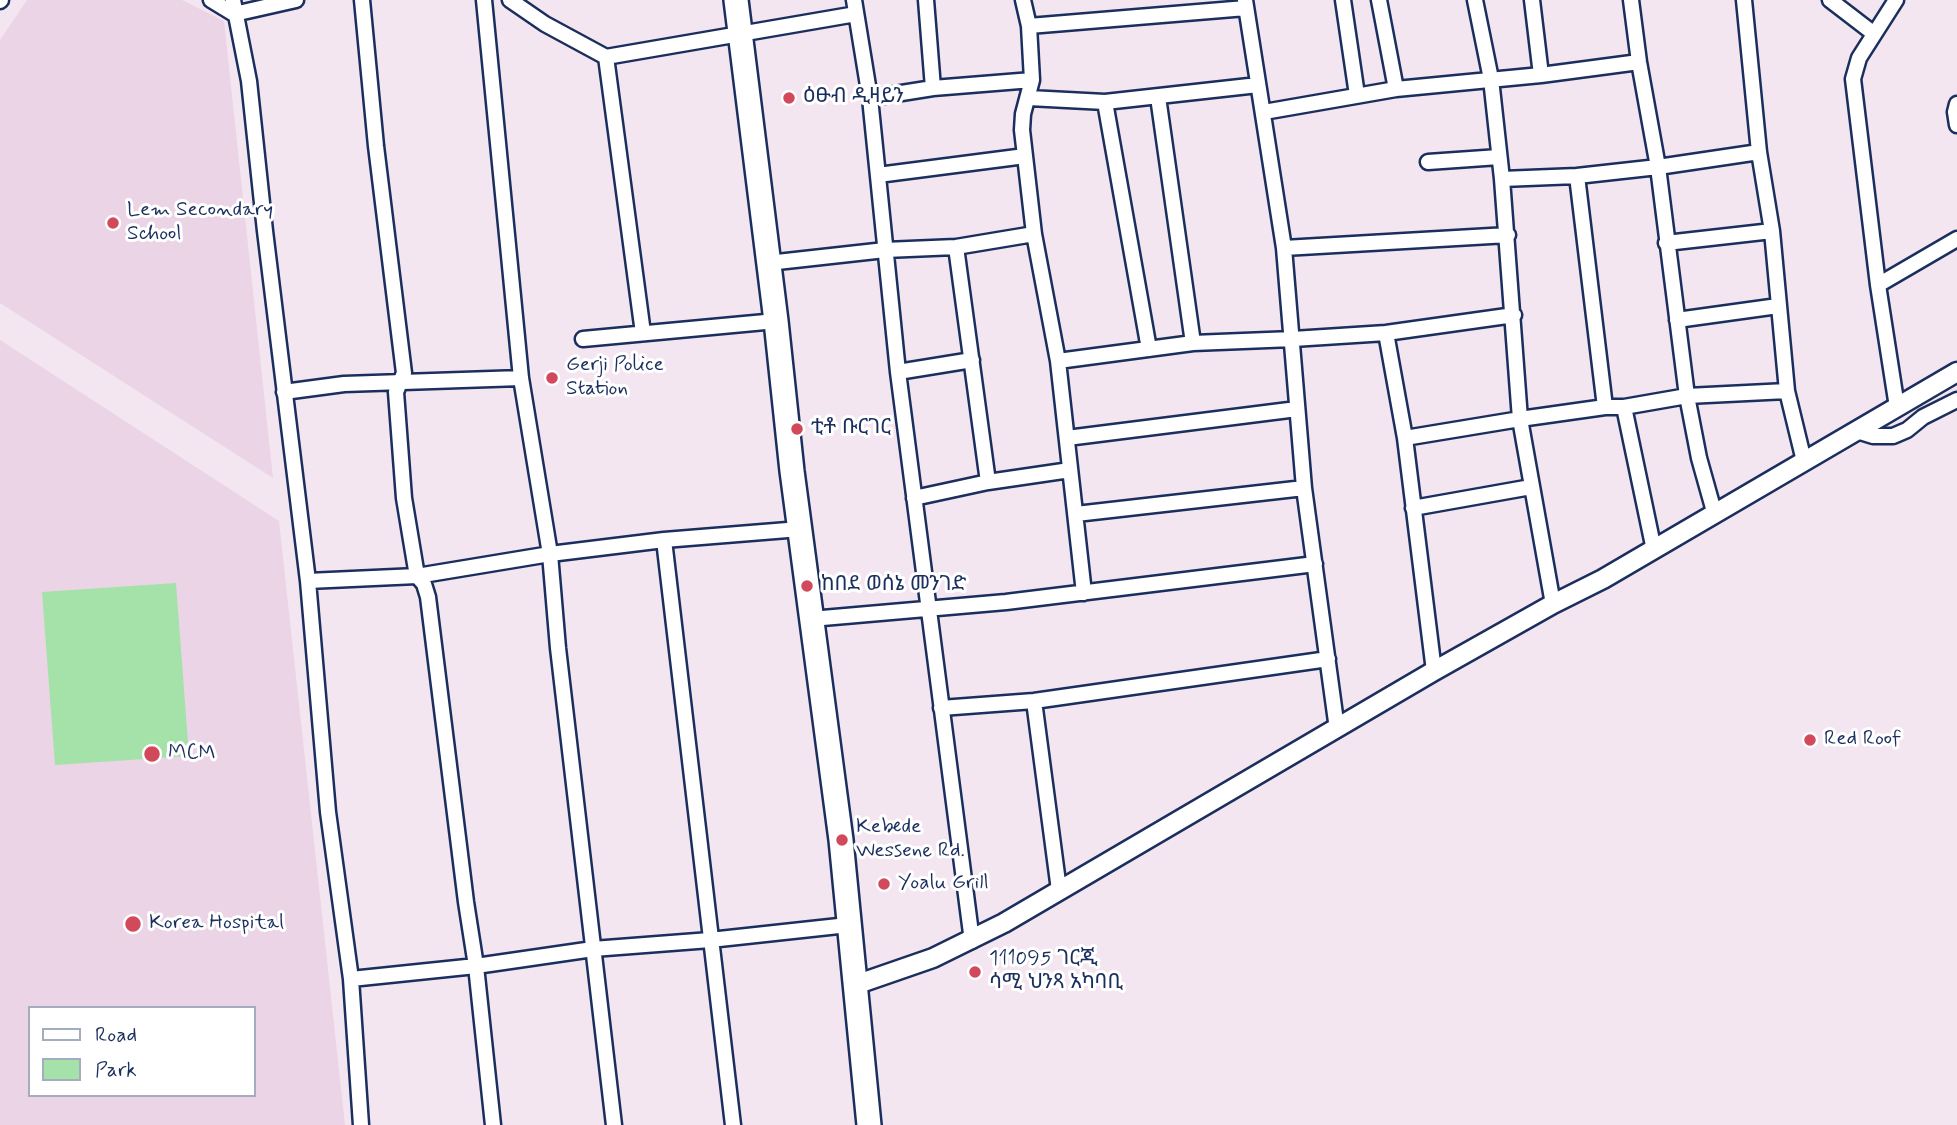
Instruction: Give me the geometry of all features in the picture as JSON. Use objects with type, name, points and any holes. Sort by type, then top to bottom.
[{"type":"main road","points":[[736,0],[811,619],[841,840],[856,1017],[869,1125]]},
{"type":"street","points":[[211,0],[233,7],[296,0]]},
{"type":"street","points":[[362,0],[376,146],[404,373],[396,392],[404,498],[417,576],[424,584],[428,597],[476,966],[493,1125]]},
{"type":"street","points":[[484,0],[521,378],[550,554],[558,648],[614,1125]]},
{"type":"street","points":[[510,0],[545,24],[606,57],[739,34],[855,7],[870,98],[898,372],[972,941]]},
{"type":"street","points":[[926,0],[933,88]]},
{"type":"street","points":[[1023,0],[1030,26],[1032,80],[1022,122],[1025,156],[1034,234],[1058,361],[1084,593]]},
{"type":"street","points":[[1343,0],[1357,95]]},
{"type":"street","points":[[1379,0],[1396,89]]},
{"type":"street","points":[[1475,0],[1491,79],[1502,179],[1520,419],[1553,604]]},
{"type":"street","points":[[1532,0],[1541,75]]},
{"type":"street","points":[[1631,0],[1658,167],[1687,396],[1699,458],[1715,515]]},
{"type":"street","points":[[1744,0],[1759,152],[1772,231],[1787,391],[1804,461]]},
{"type":"street","points":[[1830,0],[1873,33]]},
{"type":"street","points":[[1896,0],[1859,58],[1853,79],[1878,285],[1897,407]]},
{"type":"street","points":[[1030,26],[1246,4],[1284,248],[1304,488],[1337,729]]},
{"type":"street","points":[[233,7],[248,81],[308,581],[327,799],[351,979],[361,1125]]},
{"type":"street","points":[[606,57],[643,333]]},
{"type":"street","points":[[1264,112],[1396,89],[1639,62]]},
{"type":"street","points":[[870,98],[933,88],[1032,80]]},
{"type":"street","points":[[1028,98],[1105,102],[1258,85]]},
{"type":"street","points":[[1158,97],[1193,343]]},
{"type":"street","points":[[1105,102],[1149,349]]},
{"type":"street","points":[[1957,104],[1957,125]]},
{"type":"street","points":[[1502,179],[1577,176],[1759,152]]},
{"type":"street","points":[[878,175],[1025,156]]},
{"type":"street","points":[[1428,162],[1499,157]]},
{"type":"street","points":[[1577,176],[1605,407]]},
{"type":"street","points":[[1666,243],[1772,231]]},
{"type":"street","points":[[768,263],[885,250],[956,247],[1034,234]]},
{"type":"street","points":[[1284,248],[1508,235]]},
{"type":"street","points":[[1878,285],[1957,239]]},
{"type":"street","points":[[956,247],[988,482]]},
{"type":"street","points":[[1677,320],[1778,306]]},
{"type":"street","points":[[1058,361],[1193,343],[1293,340],[1386,332],[1514,315]]},
{"type":"street","points":[[583,339],[776,321]]},
{"type":"street","points":[[1386,332],[1405,438],[1434,671]]},
{"type":"street","points":[[898,372],[972,360]]},
{"type":"street","points":[[855,985],[909,968],[972,941],[1434,671],[1715,515],[1957,372]]},
{"type":"street","points":[[284,392],[344,384],[521,378]]},
{"type":"street","points":[[1405,438],[1687,396],[1787,391]]},
{"type":"street","points":[[1857,431],[1873,436],[1893,436],[1957,400]]},
{"type":"street","points":[[1623,407],[1654,550]]},
{"type":"street","points":[[1067,438],[1297,409]]},
{"type":"street","points":[[915,498],[988,482],[1070,470]]},
{"type":"street","points":[[1413,508],[1531,487]]},
{"type":"street","points":[[1076,514],[1304,488]]},
{"type":"street","points":[[308,581],[417,576],[550,554],[664,540],[800,529]]},
{"type":"street","points":[[664,540],[733,1125]]},
{"type":"street","points":[[811,619],[929,610],[1315,564]]},
{"type":"street","points":[[941,708],[1034,701],[1328,659]]},
{"type":"street","points":[[1034,701],[1059,890]]},
{"type":"street","points":[[351,979],[476,966],[593,949],[848,925]]},
{"type":"shaded area","points":[[27,0],[182,0],[224,21],[273,478],[0,303],[0,40]]},
{"type":"shaded area","name":"MCM","points":[[0,340],[279,521],[345,1125],[0,1125]]},
{"type":"green space","points":[[176,583],[189,756],[55,765],[42,592]]},
{"type":"place","name":"ዕፁብ ዲዛይን","points":[[789,98]]},
{"type":"place","name":"Lem Secondary School","points":[[113,223]]},
{"type":"place","name":"Gerji Police Station","points":[[552,378]]},
{"type":"place","name":"ቲቶ ቡርገር","points":[[797,429]]},
{"type":"place","name":"ከበደ ወሰኔ መንገድ","points":[[807,586]]},
{"type":"place","name":"Red Roof","points":[[1810,740]]},
{"type":"place","name":"MCM","points":[[152,754]]},
{"type":"place","name":"Kebede Wessene Rd.","points":[[842,840]]},
{"type":"place","name":"Yoalu Grill","points":[[884,884]]},
{"type":"place","name":"Korea Hospital","points":[[133,924]]},
{"type":"place","name":"111095 ገርጂ ሳሚ ህንጻ አካባቢ","points":[[975,972]]}]
